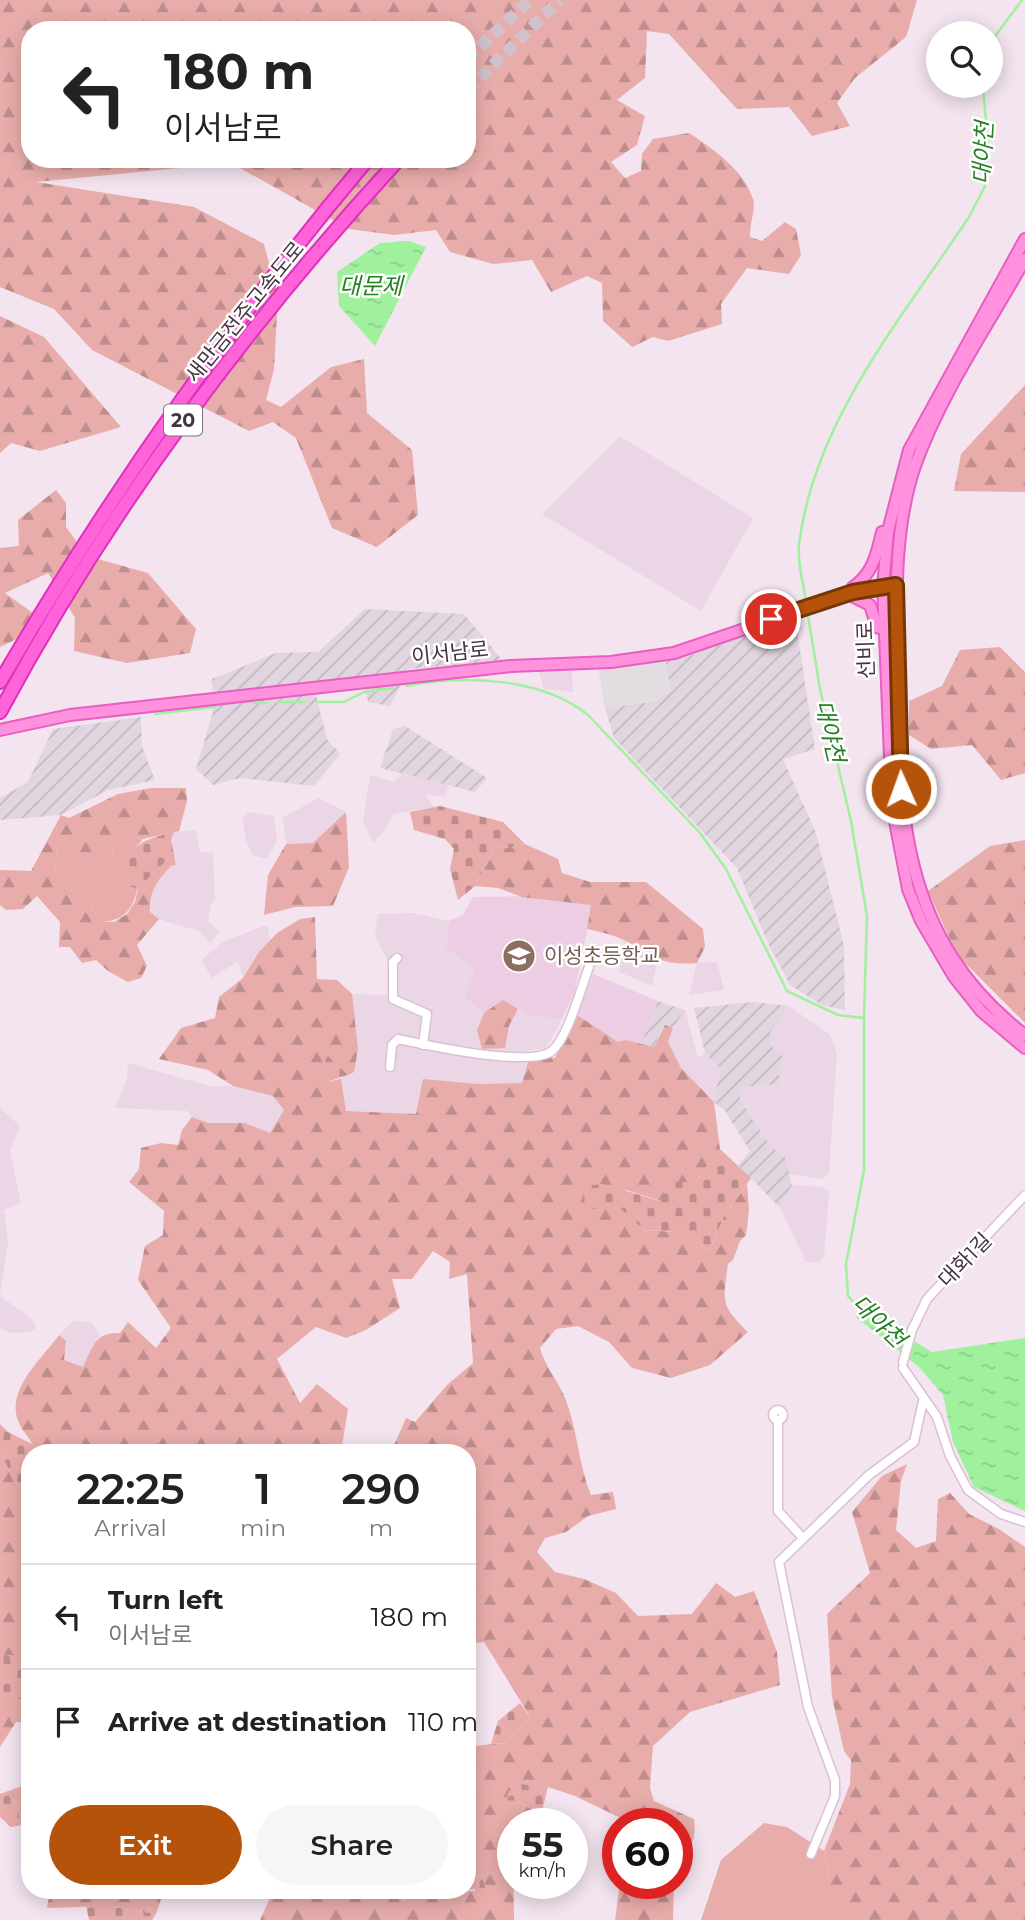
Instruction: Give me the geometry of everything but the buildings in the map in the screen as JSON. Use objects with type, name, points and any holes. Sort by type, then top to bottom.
[{"type":"highway","name":"새만금전주고속도로","points":[[0,682],[67,567],[144,452],[231,331],[361,168]]},
{"type":"highway","name":"새만금전주고속도로","points":[[1,709],[82,571],[163,447],[236,349],[391,168]]},
{"type":"main road","name":"선비로","points":[[1025,239],[909,450],[888,531],[883,586],[892,806],[908,889],[921,921],[954,976],[981,1011],[1025,1048]]},
{"type":"main road","name":"선비로","points":[[1025,259],[941,408],[916,465],[901,526],[896,585],[899,757],[907,846],[921,895],[941,939],[968,981],[1004,1019],[1025,1035]]},
{"type":"main road","points":[[884,629],[877,628],[870,605],[854,597],[853,587],[863,580],[874,563],[882,531],[888,531]]},
{"type":"main road","name":"이서남로","points":[[0,730],[70,715],[401,677],[511,666],[611,662],[674,653],[853,592],[896,585]]},
{"type":"street","points":[[397,958],[393,962],[393,999],[427,1014],[423,1045]]},
{"type":"street","points":[[390,1067],[392,1045],[398,1039],[482,1055],[540,1055],[552,1051],[565,1031],[589,967]]},
{"type":"street","name":"대화1길","points":[[923,1401],[903,1365],[912,1330],[927,1299],[1025,1195]]},
{"type":"street","points":[[923,1401],[937,1417],[950,1456],[968,1490],[1001,1514],[1025,1522]]},
{"type":"street","points":[[811,1854],[835,1796],[835,1780],[808,1707],[779,1562],[802,1536],[869,1475],[914,1442],[923,1401]]},
{"type":"street","points":[[778,1420],[778,1511],[802,1536]]},
{"type":"shaded area","points":[[620,436],[753,518],[701,611],[542,514]]},
{"type":"shaded area","points":[[365,609],[464,614],[503,661],[409,669],[390,706],[368,702],[365,687],[316,695],[327,739],[340,754],[314,786],[240,778],[213,785],[196,769],[213,712],[212,679],[276,653],[318,652]]},
{"type":"shaded area","points":[[795,617],[815,749],[783,759],[816,833],[844,946],[845,1010],[822,1005],[790,985],[767,941],[737,868],[614,738],[605,708],[657,701],[671,690],[665,661],[689,656]]},
{"type":"shaded area","points":[[665,661],[671,690],[657,701],[605,708],[598,668]]},
{"type":"shaded area","points":[[539,671],[572,671],[573,692],[544,689]]},
{"type":"shaded area","points":[[141,717],[142,746],[155,780],[108,790],[61,815],[0,820],[0,798],[28,782],[53,729]]},
{"type":"shaded area","points":[[405,726],[487,778],[475,792],[380,768],[393,729]]},
{"type":"shaded area","points":[[402,774],[448,785],[446,797],[424,794],[434,807],[393,814],[373,843],[363,822],[370,775],[394,782]]},
{"type":"shaded area","points":[[318,798],[346,812],[313,843],[286,844],[283,818]]},
{"type":"shaded area","points":[[248,812],[274,816],[277,840],[267,859],[252,855],[247,844],[242,819]]},
{"type":"shaded area","points":[[196,830],[200,852],[213,853],[215,901],[211,904],[208,922],[219,931],[211,943],[198,931],[159,919],[150,912],[153,885],[171,866],[176,865],[171,840],[174,832]]},
{"type":"shaded area","name":"이성초등학교","points":[[535,896],[592,905],[575,991],[562,1019],[531,1016],[503,1001],[484,1013],[464,997],[475,969],[446,949],[449,921],[463,915],[473,897]]},
{"type":"shaded area","points":[[413,913],[449,921],[446,949],[475,969],[464,997],[484,1013],[477,1030],[505,1048],[509,1026],[518,1009],[531,1016],[562,1019],[546,1049],[529,1050],[522,1083],[478,1084],[416,1114],[346,1111],[341,1079],[354,1071],[352,994],[388,995],[388,961],[375,936],[378,914]]},
{"type":"shaded area","points":[[267,925],[270,940],[243,978],[238,961],[212,978],[201,960],[224,941]]},
{"type":"shaded area","points":[[624,941],[658,959],[652,986],[619,972]]},
{"type":"shaded area","points":[[717,962],[724,990],[689,995],[697,963]]},
{"type":"shaded area","points":[[593,974],[658,1001],[641,1044],[618,1042],[577,1015]]},
{"type":"shaded area","points":[[658,1001],[685,1010],[673,1028],[664,1025],[654,1047],[641,1044]]},
{"type":"shaded area","points":[[752,1002],[789,1006],[770,1033],[771,1046],[782,1056],[778,1084],[740,1087],[740,1100],[771,1147],[785,1157],[792,1185],[780,1208],[738,1165],[750,1151],[725,1111],[714,1102],[720,1068],[705,1053],[694,1008]]},
{"type":"shaded area","points":[[789,1006],[830,1035],[837,1053],[829,1173],[823,1179],[787,1174],[785,1157],[771,1147],[740,1100],[740,1086],[771,1046],[770,1033]]},
{"type":"shaded area","points":[[685,1010],[698,1058],[705,1053],[720,1068],[714,1102],[681,1068],[668,1042],[673,1028]]},
{"type":"shaded area","points":[[128,1063],[210,1086],[233,1086],[273,1096],[284,1110],[270,1133],[245,1123],[208,1123],[192,1117],[187,1111],[115,1108],[127,1078]]},
{"type":"shaded area","points":[[0,1108],[20,1126],[10,1151],[21,1203],[4,1210],[8,1242],[0,1296]]},
{"type":"shaded area","points":[[792,1185],[823,1187],[829,1192],[824,1256],[819,1262],[806,1262],[780,1208]]},
{"type":"shaded area","points":[[0,1296],[32,1319],[36,1328],[29,1332],[12,1333],[0,1328]]},
{"type":"shaded area","points":[[73,1321],[91,1322],[100,1335],[83,1367],[64,1360],[66,1342],[59,1335]]},
{"type":"green space","points":[[0,0],[917,0],[906,37],[855,78],[837,103],[850,126],[812,136],[789,107],[737,109],[669,34],[647,31],[645,78],[617,100],[645,116],[637,145],[611,162],[625,178],[641,171],[642,154],[653,139],[689,133],[727,161],[749,188],[754,203],[750,237],[762,241],[785,222],[796,229],[801,255],[789,274],[747,268],[721,304],[722,324],[668,341],[653,337],[632,347],[603,321],[602,283],[587,276],[551,292],[532,260],[493,264],[450,252],[436,230],[394,235],[349,229],[240,168],[476,168],[476,21],[21,21],[21,168],[180,168],[36,182],[194,207],[264,244],[278,297],[274,369],[266,400],[281,407],[331,367],[364,359],[367,413],[412,450],[418,515],[377,547],[332,528],[296,438],[273,422],[249,431],[92,350],[54,309],[0,287]]},
{"type":"green space","points":[[0,316],[44,337],[121,427],[40,451],[11,443],[0,453]]},
{"type":"green space","points":[[1025,385],[1025,492],[954,491],[961,454]]},
{"type":"green space","points":[[56,490],[66,503],[66,527],[87,556],[148,573],[196,629],[190,653],[127,663],[74,651],[75,618],[48,573],[5,593],[37,616],[21,637],[0,647],[0,548],[19,546],[18,520]]},
{"type":"green space","points":[[1000,647],[1025,672],[1025,773],[1001,780],[972,745],[931,749],[909,735],[909,701],[942,686],[960,650]]},
{"type":"green space","points":[[151,788],[186,788],[187,801],[179,831],[143,839],[129,835],[115,842],[112,855],[107,860],[94,851],[70,858],[58,844],[55,869],[68,889],[86,898],[99,921],[114,922],[127,914],[135,902],[138,887],[168,859],[171,866],[158,882],[151,898],[150,912],[159,919],[137,945],[147,966],[141,978],[128,982],[108,971],[96,960],[82,963],[70,947],[59,947],[60,922],[37,896],[23,909],[6,910],[0,905],[0,870],[31,871],[61,815],[69,818],[118,794]]},
{"type":"green space","points":[[440,806],[503,822],[525,844],[505,848],[495,845],[475,886],[458,900],[450,869],[454,849],[445,839],[414,830],[410,812]]},
{"type":"green space","points":[[346,812],[349,867],[333,906],[295,907],[264,915],[268,875],[286,844],[313,843]]},
{"type":"green space","points":[[174,832],[171,840],[176,865],[171,866],[167,860],[137,889],[126,885],[126,862],[130,853],[144,842]]},
{"type":"green space","points":[[129,834],[143,839],[129,855],[126,885],[137,889],[135,897],[120,918],[99,921],[86,898],[68,889],[55,869],[58,843],[112,855],[115,842]]},
{"type":"green space","points":[[1025,840],[1025,1023],[957,955],[928,891],[990,846]]},
{"type":"green space","points":[[525,844],[558,859],[562,873],[590,882],[646,882],[703,929],[705,947],[697,963],[682,964],[660,960],[626,941],[587,929],[591,905],[522,897],[498,888],[475,886],[495,845],[505,848]]},
{"type":"green space","points":[[315,917],[317,979],[337,980],[352,994],[358,1049],[354,1072],[348,1075],[328,1057],[327,1082],[341,1079],[346,1111],[416,1114],[423,1079],[478,1084],[522,1083],[529,1058],[555,1058],[577,1015],[618,1042],[626,1040],[654,1047],[665,1025],[673,1028],[668,1042],[681,1068],[714,1102],[720,1149],[695,1183],[661,1201],[626,1190],[594,1209],[617,1204],[644,1230],[677,1232],[710,1250],[724,1216],[747,1184],[749,1210],[746,1235],[740,1241],[733,1260],[728,1264],[725,1295],[728,1309],[748,1332],[710,1365],[671,1378],[632,1368],[609,1342],[578,1326],[556,1329],[540,1348],[569,1410],[591,1495],[613,1492],[616,1509],[588,1516],[566,1532],[545,1538],[537,1552],[555,1572],[584,1579],[616,1593],[638,1616],[692,1614],[716,1583],[735,1597],[754,1591],[777,1652],[780,1685],[690,1712],[653,1746],[650,1788],[654,1801],[670,1808],[602,1809],[548,1787],[522,1784],[518,1801],[530,1808],[497,1808],[497,1899],[514,1899],[514,1920],[260,1920],[270,1899],[476,1899],[476,1746],[505,1743],[531,1718],[484,1642],[476,1643],[476,1444],[395,1444],[406,1418],[415,1422],[447,1385],[473,1363],[467,1274],[449,1279],[450,1262],[433,1251],[412,1279],[392,1279],[400,1308],[366,1330],[346,1338],[316,1327],[277,1359],[300,1403],[317,1384],[348,1409],[342,1444],[32,1444],[19,1423],[16,1411],[17,1399],[27,1376],[59,1335],[66,1341],[64,1360],[83,1367],[100,1338],[120,1333],[128,1322],[156,1348],[171,1328],[138,1280],[145,1246],[163,1235],[164,1211],[129,1182],[139,1169],[141,1148],[161,1143],[178,1145],[182,1130],[192,1117],[208,1123],[245,1123],[270,1133],[284,1110],[273,1096],[233,1086],[208,1070],[159,1059],[181,1028],[215,1018],[219,997],[243,978],[259,952],[277,933],[300,919]]},
{"type":"green space","points":[[503,1000],[518,1009],[509,1026],[505,1048],[482,1049],[477,1030],[484,1013]]},
{"type":"green space","points":[[328,1056],[348,1075],[327,1082],[318,1069]]},
{"type":"green space","points":[[720,1149],[751,1178],[724,1216],[710,1250],[677,1232],[644,1230],[617,1205],[594,1209],[582,1202],[585,1186],[603,1184],[660,1201],[669,1181],[695,1183]]},
{"type":"green space","points":[[0,1424],[8,1432],[32,1444],[21,1444],[21,1485],[14,1482],[3,1457],[0,1459]]},
{"type":"green space","points":[[3,1457],[14,1482],[21,1485],[21,1722],[16,1722],[0,1747],[0,1459]]},
{"type":"green space","points":[[907,1464],[901,1481],[896,1530],[916,1548],[936,1541],[938,1499],[950,1493],[969,1514],[999,1529],[1025,1547],[1025,1920],[856,1920],[834,1903],[824,1851],[850,1784],[851,1760],[844,1751],[832,1697],[827,1614],[870,1573],[852,1512],[882,1476]]},
{"type":"green space","points":[[6,1655],[21,1655],[21,1699],[1,1701],[0,1659]]},
{"type":"green space","points":[[520,1703],[531,1718],[505,1743],[491,1744],[498,1721]]},
{"type":"green space","points":[[522,1784],[548,1787],[543,1808],[530,1808],[518,1801],[505,1800],[510,1790]]},
{"type":"green space","points":[[21,1786],[21,1822],[11,1790]]},
{"type":"green space","points":[[11,1790],[21,1825],[11,1827],[0,1817],[0,1794]]},
{"type":"green space","points":[[764,1823],[787,1827],[824,1851],[834,1902],[856,1920],[701,1920],[721,1860]]},
{"type":"green space","points":[[476,1855],[479,1861],[485,1888],[476,1889]]},
{"type":"green space","points":[[48,1899],[161,1899],[156,1914],[108,1906],[47,1908]]},
{"type":"green space","points":[[618,1899],[674,1899],[673,1920],[615,1920]]},
{"type":"green space","points":[[86,1906],[108,1906],[156,1914],[152,1920],[89,1920]]},
{"type":"water","name":"대문제","points":[[409,241],[426,247],[375,346],[339,306],[337,272],[380,243]]},
{"type":"water","points":[[870,1307],[898,1331],[932,1352],[1025,1338],[1025,1511],[974,1487],[953,1442],[943,1395],[918,1366],[856,1317]]},
{"type":"waterway","name":"대야천","points":[[1003,26],[1022,0]]},
{"type":"waterway","name":"대야천","points":[[806,603],[799,545],[808,499],[822,456],[864,372],[969,217],[985,186],[988,145],[984,98]]},
{"type":"waterway","name":"대야천","points":[[807,610],[820,689],[851,821],[867,916],[864,1170],[846,1264],[848,1296],[864,1313]]},
{"type":"waterway","points":[[406,686],[452,681],[501,682],[548,693],[569,702],[588,715],[700,833],[726,869],[787,991],[838,1015],[864,1018]]},
{"type":"waterway","points":[[317,702],[344,702],[364,692],[393,688]]},
{"type":"waterway","points":[[278,702],[304,702]]},
{"type":"waterway","points":[[254,703],[266,703]]},
{"type":"waterway","points":[[155,714],[215,707]]},
{"type":"tunnel","points":[[476,51],[530,0]]},
{"type":"tunnel","points":[[476,81],[560,0]]},
{"type":"place","name":"이성초등학교","points":[[519,956]]},
{"type":"route","points":[[771,619],[853,592],[896,585],[901,789]]}]
